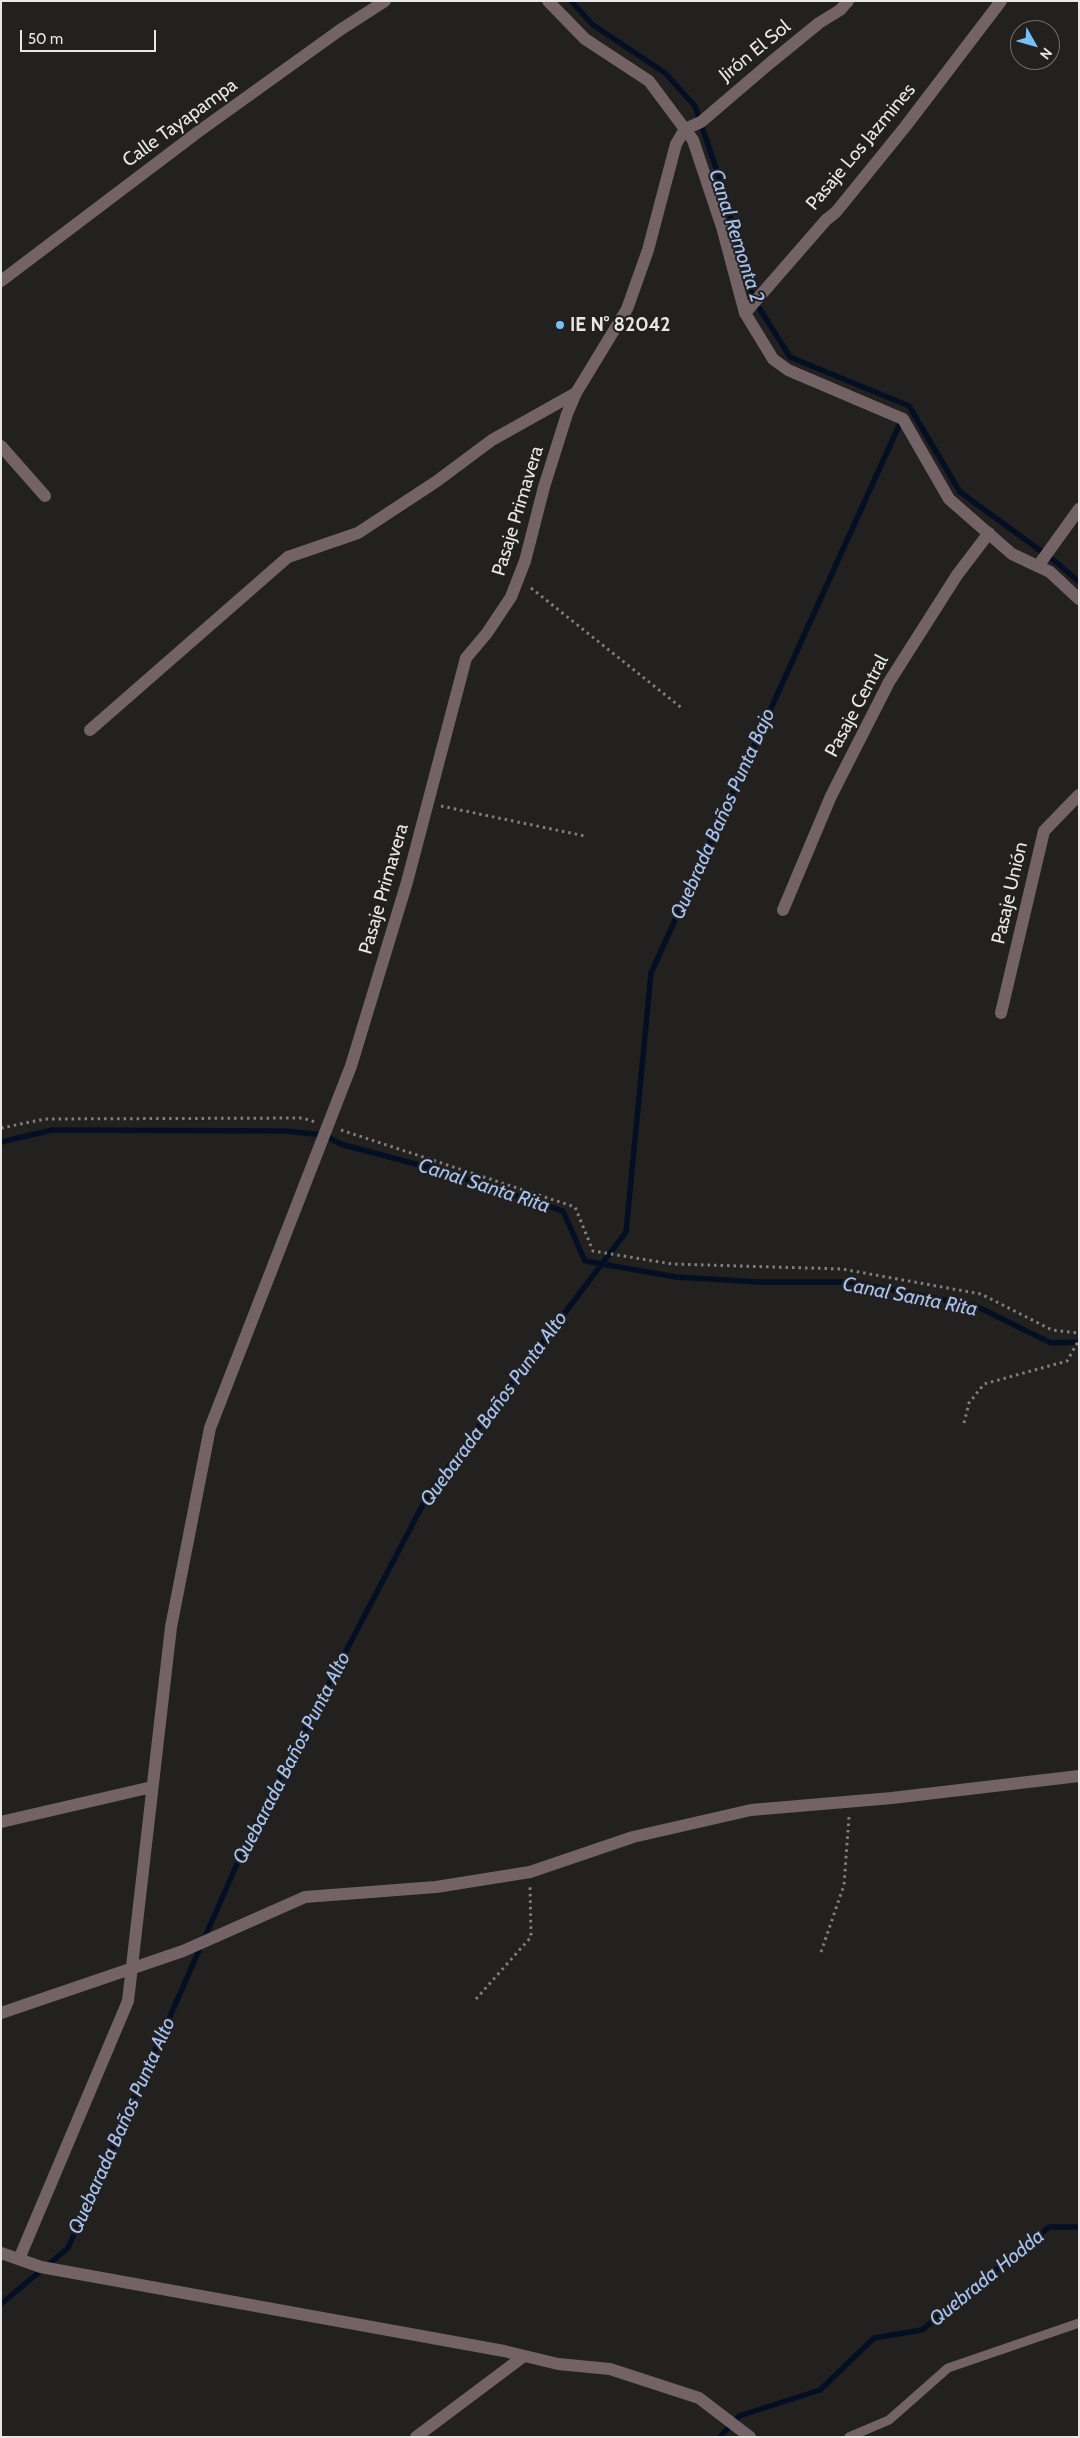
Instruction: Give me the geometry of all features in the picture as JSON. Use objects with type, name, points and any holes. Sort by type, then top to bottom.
[{"type":"street","name":"Calle Tayapampa","points":[[1,281],[198,132],[340,30],[385,1]]},
{"type":"street","points":[[548,1],[585,39],[649,81],[693,140],[722,227],[745,313],[773,358],[788,370],[902,418],[950,499],[1012,554],[1050,572],[1079,599]]},
{"type":"street","name":"Jirón El Sol","points":[[685,129],[700,122],[762,69],[820,23],[840,10],[848,1]]},
{"type":"street","name":"Pasaje Los Jazmines","points":[[745,313],[826,220],[836,212],[905,127],[1001,1]]},
{"type":"street","name":"Pasaje Primavera","points":[[18,2259],[128,2001],[171,1627],[210,1428],[352,1066],[428,802],[466,658],[487,633],[506,604],[518,578],[525,561],[544,487],[567,414],[576,393],[627,309],[648,250],[676,144],[685,129]]},
{"type":"street","points":[[90,730],[288,557],[358,533],[437,481],[492,440],[576,393]]},
{"type":"street","points":[[1,446],[45,496]]},
{"type":"street","points":[[1038,566],[1079,509]]},
{"type":"street","name":"Pasaje Central","points":[[783,910],[831,796],[889,682],[958,576],[989,533]]},
{"type":"street","name":"Pasaje Unión","points":[[1001,1013],[1044,831],[1079,795]]},
{"type":"street","points":[[1,2013],[183,1951],[305,1897],[436,1887],[530,1872],[633,1837],[742,1812],[1079,1776]]},
{"type":"street","points":[[1,1822],[152,1787]]},
{"type":"street","points":[[1,2253],[41,2267],[524,2356],[558,2364],[610,2369],[699,2398],[746,2434]]},
{"type":"street","points":[[416,2437],[524,2356]]},
{"type":"lane","points":[[849,2437],[889,2420],[948,2368],[1079,2323]]},
{"type":"path","points":[[518,578],[683,709]]},
{"type":"path","points":[[428,802],[585,836]]},
{"type":"path","points":[[1,1128],[45,1119],[303,1118],[327,1130],[435,1159],[574,1207],[593,1251],[672,1264],[842,1269],[981,1294],[1052,1330],[1079,1333]]},
{"type":"path","points":[[964,1423],[969,1403],[984,1384],[1067,1361],[1079,1340]]},
{"type":"path","points":[[821,1952],[844,1885],[850,1801]]},
{"type":"path","points":[[476,1999],[531,1937],[530,1872]]},
{"type":"waterway","name":"Canal Remonta 2","points":[[571,1],[593,25],[665,73],[695,106],[720,180],[753,298],[790,357],[909,406],[960,492],[1056,562],[1079,582]]},
{"type":"waterway","name":"Quebarada Baños Punta Alto","points":[[1,2304],[68,2248],[252,1830],[430,1491],[626,1232],[651,973],[902,419]]},
{"type":"waterway","name":"Canal Santa Rita","points":[[1,1142],[52,1130],[285,1131],[325,1135],[340,1144],[435,1169],[563,1211],[585,1261],[676,1277],[759,1282],[851,1282],[976,1306],[1051,1343],[1079,1342]]},
{"type":"waterway","name":"Quebrada Hodda","points":[[720,2437],[739,2416],[820,2390],[874,2338],[922,2330],[1049,2227],[1079,2227]]},
{"type":"place","name":"IE N° 82042","points":[[560,325]]},
{"type":"water label","name":"Quebrada Baños Punta Bajo","points":[[723,814]]}]
